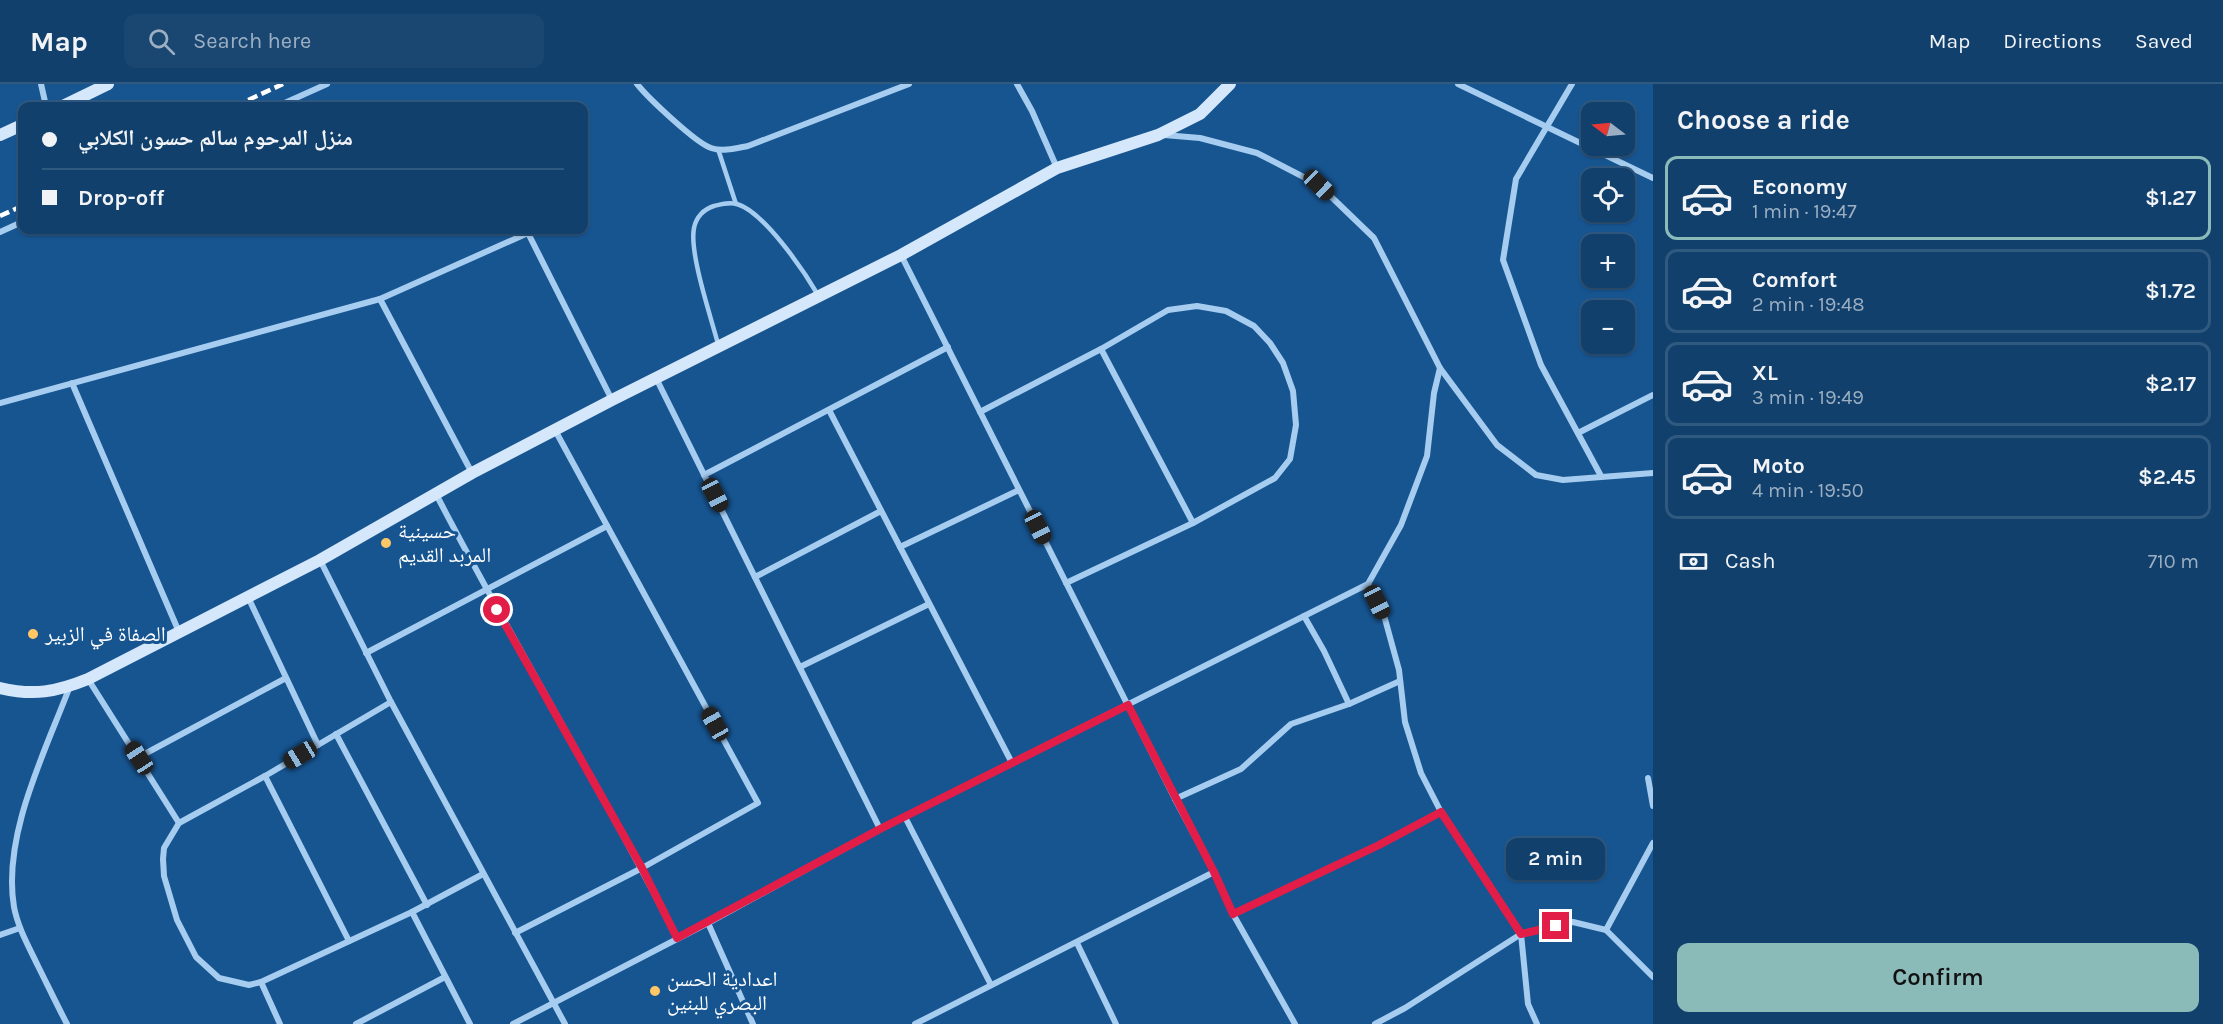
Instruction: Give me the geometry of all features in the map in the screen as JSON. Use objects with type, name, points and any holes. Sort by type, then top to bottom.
[{"type":"street","points":[[41,84],[45,102]]},
{"type":"street","points":[[71,102],[108,84]]},
{"type":"street","points":[[287,102],[327,84]]},
{"type":"street","points":[[637,84],[645,95],[693,137],[711,148],[728,150],[748,146],[909,84]]},
{"type":"street","points":[[1017,84],[1032,111],[1057,168]]},
{"type":"street","points":[[0,688],[33,693],[53,692],[88,679],[320,560],[472,473],[901,255],[1057,168],[1158,135],[1200,114],[1230,84]]},
{"type":"street","points":[[1458,84],[1653,178]]},
{"type":"street","points":[[1572,84],[1516,179],[1503,260],[1541,365],[1601,476]]},
{"type":"street","points":[[0,135],[18,127]]},
{"type":"street","points":[[1158,135],[1200,138],[1257,153],[1319,185],[1374,238],[1440,368],[1497,445],[1536,475],[1563,480],[1653,473]]},
{"type":"street","points":[[0,232],[18,224]]},
{"type":"street","points":[[0,403],[380,299],[521,234]]},
{"type":"street","points":[[529,234],[612,400]]},
{"type":"street","points":[[901,255],[1214,872],[1233,914],[1294,1024]]},
{"type":"street","points":[[380,299],[472,473]]},
{"type":"street","points":[[980,412],[1101,349],[1168,310],[1197,306],[1226,310],[1254,326],[1283,363],[1293,391],[1296,425],[1290,459],[1275,478],[1193,522],[1066,583]]},
{"type":"street","points":[[705,475],[948,347]]},
{"type":"street","points":[[1101,349],[1193,522]]},
{"type":"street","points":[[513,1024],[708,923],[880,829],[1368,584],[1401,525],[1428,456],[1434,393],[1440,368]]},
{"type":"street","points":[[656,378],[880,829]]},
{"type":"street","points":[[72,383],[180,632]]},
{"type":"street","points":[[1578,433],[1653,395]]},
{"type":"street","points":[[829,410],[1012,763]]},
{"type":"street","points":[[515,933],[642,868],[758,803],[555,430]]},
{"type":"street","points":[[900,547],[1019,490]]},
{"type":"street","points":[[436,494],[486,590],[642,868],[677,938]]},
{"type":"street","points":[[755,577],[881,511]]},
{"type":"street","points":[[366,653],[607,526]]},
{"type":"street","points":[[320,560],[391,702],[565,1024]]},
{"type":"street","points":[[1368,584],[1385,619],[1400,681],[1405,722],[1421,773],[1441,812],[1521,934],[1528,1004],[1537,1024]]},
{"type":"street","points":[[248,597],[318,745]]},
{"type":"street","points":[[800,667],[929,604]]},
{"type":"street","points":[[1304,616],[1324,651],[1349,704]]},
{"type":"street","points":[[139,758],[286,678]]},
{"type":"street","points":[[88,679],[179,823]]},
{"type":"street","points":[[1175,799],[1241,769],[1291,724],[1349,704],[1400,681]]},
{"type":"street","points":[[67,1024],[20,928],[12,879],[13,853],[24,809],[70,686]]},
{"type":"street","points":[[391,702],[265,776],[179,823],[164,848],[164,876],[186,941],[196,957],[219,978],[249,985],[261,982],[427,905],[483,874]]},
{"type":"street","points":[[336,734],[427,905]]},
{"type":"street","points":[[265,776],[349,941]]},
{"type":"street","points":[[1648,778],[1653,806]]},
{"type":"street","points":[[1233,914],[1379,845],[1441,812]]},
{"type":"street","points":[[905,817],[992,985]]},
{"type":"street","points":[[1606,930],[1653,843]]},
{"type":"street","points":[[915,1024],[1214,872]]},
{"type":"street","points":[[412,912],[470,1024]]},
{"type":"street","points":[[1375,1024],[1405,1008],[1521,934],[1573,922],[1606,930],[1653,977]]},
{"type":"street","points":[[708,923],[753,1024]]},
{"type":"street","points":[[0,935],[20,928]]},
{"type":"street","points":[[1077,943],[1116,1024]]},
{"type":"street","points":[[356,1024],[445,977]]},
{"type":"street","points":[[261,982],[280,1024]]},
{"type":"lane","points":[[718,149],[736,204]]},
{"type":"lane","points":[[718,347],[704,294],[693,231],[696,219],[708,208],[726,203],[736,204],[750,210],[777,237],[806,274],[819,296]]},
{"type":"railway","points":[[244,102],[283,84]]},
{"type":"railway","points":[[0,216],[18,208]]},
{"type":"place","name":"حسينية المربد القديم","points":[[386,543]]},
{"type":"place","name":"الصفاة في الزبير","points":[[33,634]]},
{"type":"place","name":"اعدادية الحسن البصري للبنين","points":[[655,991]]},
{"type":"route","points":[[497,610],[642,868],[677,938],[880,829],[1128,705],[1214,872],[1233,914],[1379,845],[1441,812],[1521,934],[1556,926]]}]
